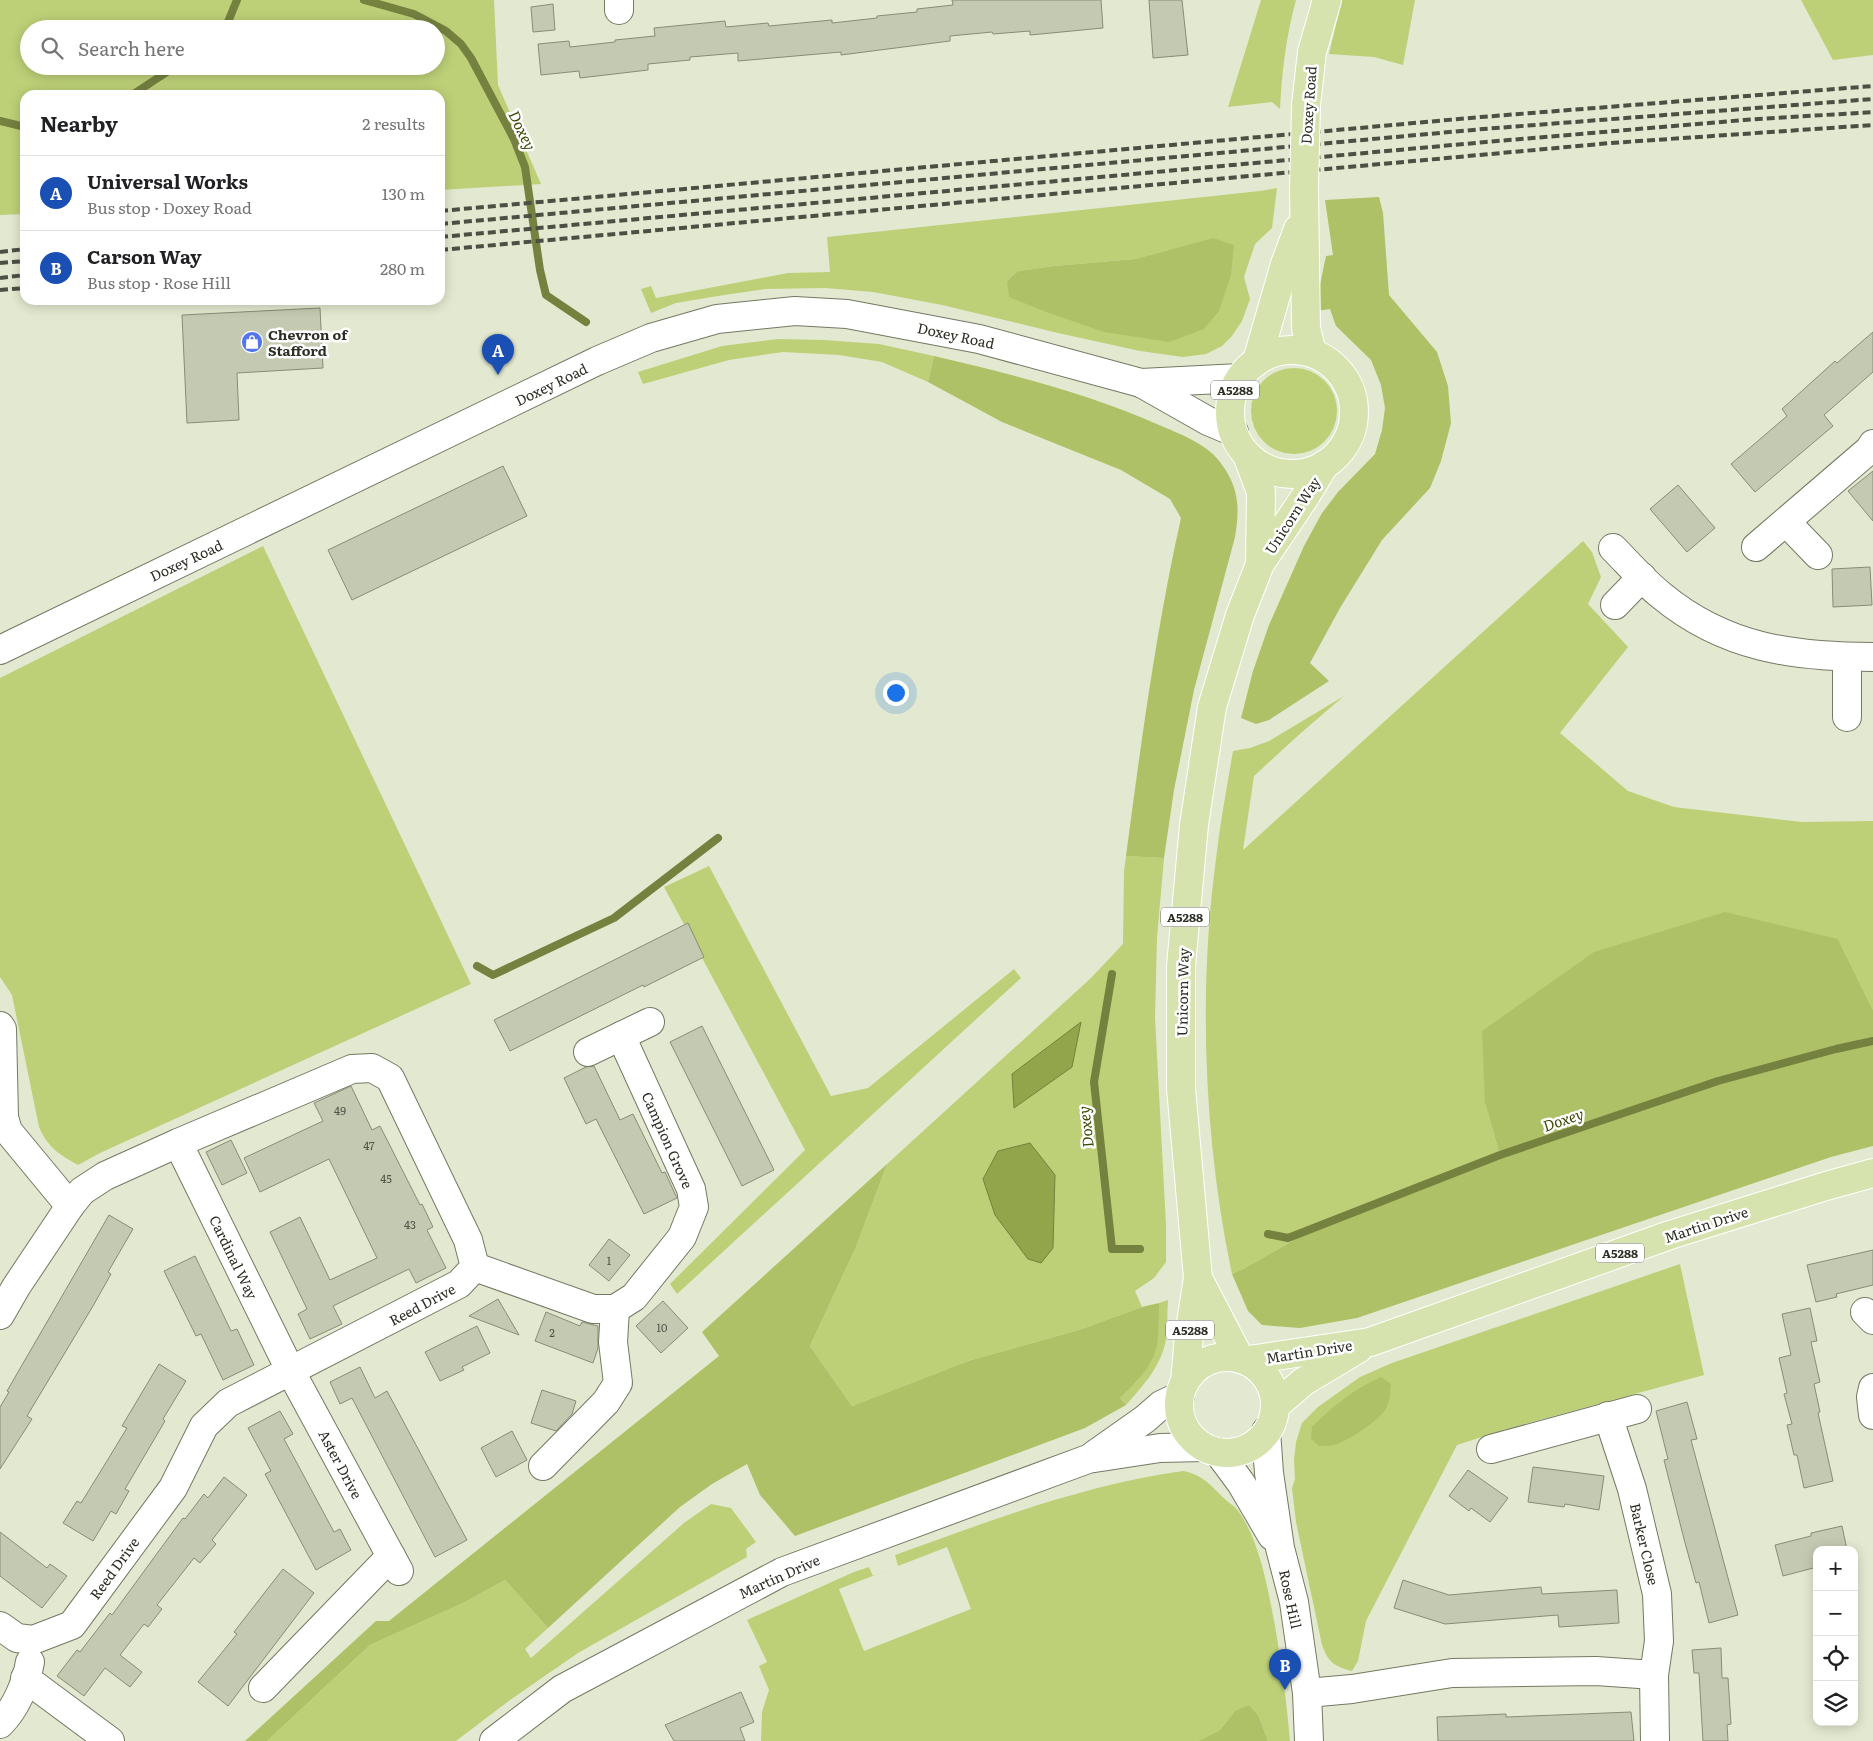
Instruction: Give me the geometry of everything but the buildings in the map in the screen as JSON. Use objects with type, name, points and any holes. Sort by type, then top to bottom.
[{"type":"main road","name":"Doxey Road","points":[[1312,353],[1306,328],[1304,201],[1306,106],[1312,52],[1327,0]]},
{"type":"main road","name":"Doxey Road","points":[[1249,369],[1286,264],[1304,201]]},
{"type":"main road","name":"A5288","points":[[1284,350],[1312,353],[1329,362],[1343,376],[1352,394],[1354,414],[1350,434],[1340,451],[1324,464],[1305,472],[1284,473],[1264,467],[1240,443],[1230,414],[1232,395],[1249,369],[1270,354],[1284,350]]},
{"type":"main road","name":"Unicorn Way","points":[[1240,443],[1261,492],[1260,564]]},
{"type":"main road","name":"Unicorn Way","points":[[1182,1389],[1198,1278],[1181,1088],[1181,966],[1194,825],[1212,707],[1240,615],[1260,564],[1305,497],[1324,464]]},
{"type":"main road","name":"Martin Drive","points":[[1275,1406],[1303,1382],[1370,1342],[1670,1235],[1873,1172]]},
{"type":"main road","name":"Unicorn Way","points":[[1198,1278],[1244,1360]]},
{"type":"main road","name":"Martin Drive","points":[[1244,1360],[1370,1342]]},
{"type":"main road","name":"A5288","points":[[1210,1450],[1188,1434],[1180,1416],[1182,1389],[1194,1369],[1213,1359],[1231,1357],[1244,1360],[1264,1373],[1273,1389],[1275,1406],[1266,1431]]},
{"type":"main road","points":[[1210,1450],[1236,1452],[1253,1444],[1266,1431]]},
{"type":"street","name":"Doxey Road","points":[[0,650],[597,361],[651,338],[717,319],[795,311],[847,314],[978,339],[1141,383],[1208,421],[1240,443]]},
{"type":"street","name":"Doxey Road","points":[[1141,383],[1249,369]]},
{"type":"street","points":[[1756,547],[1869,450],[1873,444]]},
{"type":"street","points":[[1786,522],[1818,555]]},
{"type":"street","points":[[1613,548],[1661,596],[1687,615],[1725,636],[1774,650],[1860,657],[1847,717]]},
{"type":"street","points":[[1615,605],[1642,577]]},
{"type":"street","points":[[588,1052],[650,1022]]},
{"type":"street","points":[[0,1026],[4,1117],[8,1131],[70,1206]]},
{"type":"street","name":"Campion Grove","points":[[615,1309],[634,1297],[682,1237],[694,1207],[691,1189],[621,1036]]},
{"type":"street","points":[[0,1315],[16,1287],[82,1191],[105,1176],[352,1068],[372,1068],[390,1078],[468,1240],[475,1267],[593,1308],[615,1309],[613,1342],[618,1383],[606,1402],[543,1466]]},
{"type":"street","name":"Cardinal Way","points":[[178,1143],[291,1372]]},
{"type":"street","name":"Reed Drive","points":[[33,1640],[72,1625],[174,1488],[204,1426],[228,1403],[459,1284],[475,1267]]},
{"type":"street","name":"Aster Drive","points":[[263,1688],[395,1563],[291,1372]]},
{"type":"street","points":[[1873,1388],[1871,1397],[1873,1415]]},
{"type":"street","name":"Martin Drive","points":[[1088,1459],[1145,1419],[1182,1389]]},
{"type":"street","points":[[1491,1449],[1608,1416],[1637,1410]]},
{"type":"street","name":"Barker Close","points":[[1608,1416],[1632,1488],[1657,1594],[1660,1641],[1654,1675],[1655,1741]]},
{"type":"street","name":"Rose Hill","points":[[1266,1431],[1269,1473],[1280,1548],[1294,1602],[1307,1693],[1309,1741]]},
{"type":"street","name":"Martin Drive","points":[[494,1741],[562,1689],[782,1572],[1088,1459],[1160,1448],[1210,1450]]},
{"type":"street","name":"Rose Hill","points":[[1210,1450],[1241,1483],[1280,1548]]},
{"type":"street","points":[[0,1626],[17,1638],[33,1640],[21,1690],[9,1715],[0,1724]]},
{"type":"street","points":[[1307,1693],[1352,1689],[1452,1673],[1596,1671],[1654,1675]]},
{"type":"street","points":[[25,1678],[110,1741]]},
{"type":"shaded area","points":[[0,0],[494,0],[498,85],[541,184],[445,190],[445,90],[20,90],[20,214],[0,215]]},
{"type":"shaded area","points":[[1261,0],[1296,0],[1285,54],[1280,109],[1272,102],[1228,107]]},
{"type":"shaded area","points":[[1342,0],[1415,0],[1403,65],[1374,57],[1329,54]]},
{"type":"shaded area","points":[[1801,0],[1873,0],[1873,55],[1833,60]]},
{"type":"shaded area","points":[[1277,188],[1272,228],[1255,244],[1244,277],[1250,299],[1242,321],[1232,336],[1222,346],[1206,354],[1183,357],[1140,351],[942,305],[873,292],[825,288],[765,289],[676,303],[651,313],[641,289],[651,286],[656,298],[788,273],[830,272],[827,237]],"holes":[[[1214,238],[1231,275],[1007,281],[1018,271],[1135,259]]]},
{"type":"shaded area","points":[[1379,197],[1383,213],[1389,295],[1437,352],[1448,386],[1451,423],[1441,461],[1430,488],[1382,540],[1340,608],[1310,663],[1329,681],[1269,720],[1256,724],[1241,718],[1253,671],[1269,625],[1304,546],[1322,513],[1338,492],[1375,454],[1382,430],[1385,408],[1381,385],[1371,360],[1336,326],[1330,309],[1317,311],[1317,299],[1326,256],[1333,255],[1325,200]]},
{"type":"shaded area","points":[[1213,238],[1234,245],[1231,275],[1219,311],[1204,329],[1169,342],[1104,332],[1009,297],[1007,281],[1018,271],[1135,259]]},
{"type":"shaded area","points":[[778,339],[879,344],[934,356],[928,382],[882,362],[839,355],[783,352],[729,360],[643,384],[638,372],[722,346]]},
{"type":"shaded area","points":[[934,356],[1048,385],[1104,403],[1183,435],[1208,450],[1220,462],[1231,480],[1237,507],[1235,537],[1194,690],[1174,790],[1164,858],[1126,856],[1143,729],[1181,518],[1170,499],[1121,470],[1002,422],[928,382]]},
{"type":"shaded area","points":[[1294,368],[1310,371],[1318,375],[1330,387],[1334,395],[1337,411],[1334,427],[1330,435],[1318,447],[1310,451],[1294,454],[1278,451],[1270,447],[1258,435],[1254,427],[1251,411],[1254,395],[1258,387],[1270,375],[1278,371]]},
{"type":"shaded area","points":[[1583,541],[1592,552],[1601,577],[1588,604],[1628,647],[1560,733],[1628,791],[1674,807],[1802,822],[1873,821],[1873,1010],[1838,939],[1485,1103],[1500,1155],[1341,1213],[1232,1274],[1215,1172],[1210,1120],[1206,1014],[1210,910],[1233,751],[1250,748],[1269,741],[1344,696],[1254,776],[1243,850]]},
{"type":"shaded area","points":[[263,546],[471,984],[100,1153],[78,1165],[55,1150],[46,1140],[39,1127],[12,995],[0,977],[0,678]]},
{"type":"shaded area","points":[[1126,856],[1164,858],[1157,938],[1155,1018],[1166,1225],[1166,1262],[1154,1278],[1135,1291],[1142,1307],[1079,1330],[968,1361],[852,1406],[810,1346],[856,1247],[887,1164],[1091,978],[1123,944]]},
{"type":"shaded area","points":[[709,866],[831,1096],[868,1088],[1014,969],[1021,978],[677,1294],[670,1284],[805,1150],[664,887]]},
{"type":"shaded area","points":[[1725,912],[1838,939],[1873,1010],[1873,1146],[1831,1157],[1357,1318],[1300,1328],[1262,1325],[1248,1311],[1232,1274],[1341,1213],[1500,1155],[1485,1103],[1482,1031],[1594,952]]},
{"type":"shaded area","points":[[1081,1022],[1072,1067],[1014,1108],[1012,1074]]},
{"type":"shaded area","points":[[1030,1143],[1055,1175],[1053,1248],[1041,1263],[1028,1259],[995,1215],[983,1179],[998,1151]]},
{"type":"shaded area","points":[[887,1164],[856,1247],[810,1346],[852,1406],[968,1361],[1079,1330],[1142,1307],[1159,1303],[1158,1334],[1154,1356],[1145,1372],[1120,1398],[1126,1405],[1085,1428],[795,1536],[760,1495],[747,1464],[712,1484],[680,1507],[548,1628],[505,1580],[463,1603],[370,1645],[267,1741],[245,1741],[376,1621],[389,1621],[719,1356],[702,1332]]},
{"type":"shaded area","points":[[1680,1264],[1704,1375],[1503,1430],[1457,1445],[1366,1621],[1358,1661],[1352,1671],[1341,1668],[1333,1663],[1322,1645],[1296,1522],[1292,1488],[1295,1479],[1294,1460],[1296,1442],[1302,1423],[1318,1407],[1360,1377],[1392,1363]]},
{"type":"shaded area","points":[[1168,1300],[1164,1349],[1145,1383],[1126,1405],[1120,1398],[1138,1380],[1158,1341],[1159,1303]]},
{"type":"shaded area","points":[[1381,1377],[1391,1384],[1390,1394],[1387,1407],[1376,1420],[1354,1436],[1334,1445],[1319,1446],[1311,1439],[1312,1427],[1328,1412],[1353,1393]]},
{"type":"shaded area","points":[[1183,1471],[1196,1475],[1207,1482],[1236,1508],[1251,1533],[1260,1557],[1271,1605],[1287,1707],[1290,1741],[1268,1741],[1259,1717],[1235,1711],[1220,1730],[1198,1741],[761,1741],[762,1712],[769,1690],[759,1666],[767,1662],[747,1620],[869,1567],[873,1576],[839,1589],[864,1651],[971,1609],[947,1547],[893,1568],[898,1566],[895,1555],[1037,1505],[1146,1477]]},
{"type":"shaded area","points":[[711,1504],[731,1508],[756,1542],[746,1549],[747,1557],[578,1653],[510,1700],[456,1741],[267,1741],[370,1645],[463,1603],[505,1580],[548,1628],[525,1649],[531,1658],[684,1523]]},
{"type":"shaded area","points":[[1249,1705],[1259,1717],[1268,1741],[1198,1741],[1220,1730],[1235,1711]]},
{"type":"waterway","name":"Doxey","points":[[229,20],[237,0]]},
{"type":"waterway","name":"Doxey","points":[[364,0],[414,14],[425,20]]},
{"type":"waterway","name":"Doxey","points":[[445,30],[461,44],[471,58],[514,139],[525,167],[540,270],[546,295],[586,322]]},
{"type":"waterway","name":"Doxey","points":[[140,90],[162,75]]},
{"type":"waterway","name":"Doxey","points":[[0,121],[20,126]]},
{"type":"waterway","points":[[477,966],[493,975],[614,918],[718,838]]},
{"type":"waterway","name":"Doxey","points":[[1112,974],[1094,1082],[1112,1249],[1140,1249]]},
{"type":"waterway","name":"Doxey","points":[[1268,1234],[1288,1238],[1500,1155],[1718,1081],[1873,1041]]},
{"type":"railway","points":[[445,211],[1481,117],[1873,86]]},
{"type":"railway","points":[[445,224],[1483,129],[1873,99]]},
{"type":"railway","points":[[445,237],[1486,142],[1744,120],[1873,112]]},
{"type":"railway","points":[[445,250],[1611,143],[1873,125]]},
{"type":"railway","points":[[0,252],[20,250]]},
{"type":"railway","points":[[0,263],[20,261]]},
{"type":"railway","points":[[0,278],[20,276]]},
{"type":"railway","points":[[0,290],[20,288]]},
{"type":"place","name":"Chevron of Stafford","points":[[252,342]]},
{"type":"place","name":"Universal Works","points":[[498,375]]},
{"type":"place","name":"Carson Way","points":[[1285,1690]]}]
